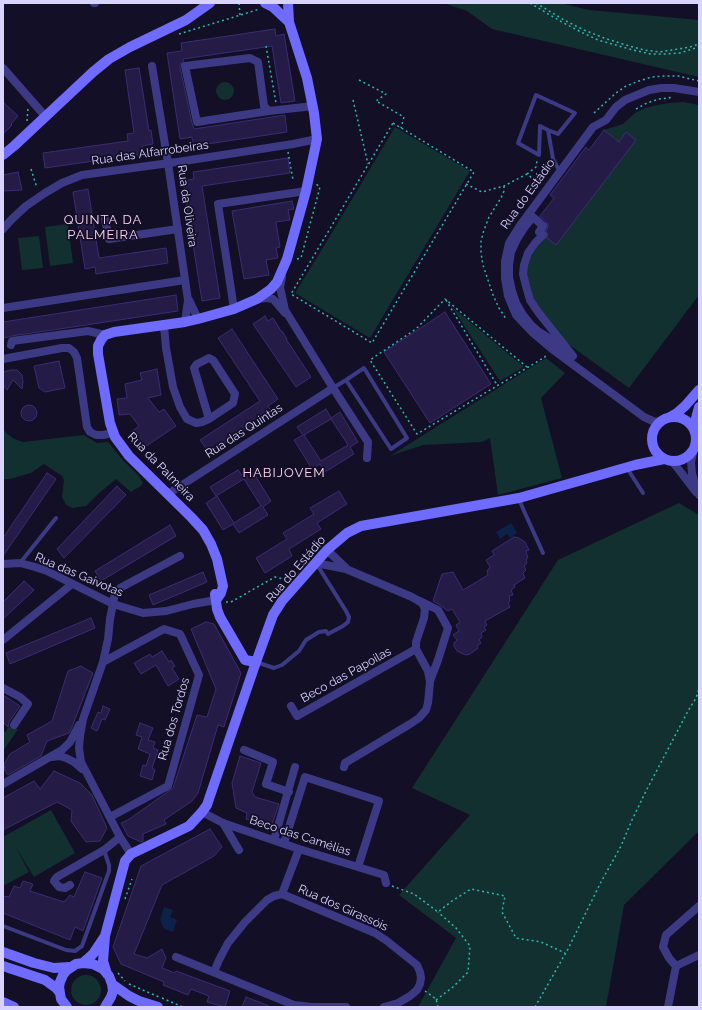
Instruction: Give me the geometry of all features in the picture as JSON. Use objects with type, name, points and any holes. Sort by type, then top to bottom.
[{"type":"street","points":[[3,154],[14,146],[93,72],[109,59],[130,47],[186,20],[207,5],[214,3]]},
{"type":"street","points":[[265,3],[273,7],[289,22]]},
{"type":"street","points":[[11,345],[12,341],[88,331],[105,335],[114,332],[198,320],[234,309],[257,299],[271,289],[277,282],[287,259],[306,191],[317,139],[308,78],[289,22],[288,3]]},
{"type":"street","points":[[269,111],[264,106],[258,62],[250,58],[185,66],[197,122],[313,106]]},
{"type":"street","name":"Rua da Oliveira","points":[[152,66],[188,300]]},
{"type":"street","points":[[3,68],[45,116]]},
{"type":"street","name":"Rua do Estádio","points":[[695,434],[689,423],[683,419],[672,417],[655,422],[644,417],[552,349],[533,333],[516,315],[508,296],[505,278],[505,262],[509,243],[519,227],[593,127],[606,120],[616,107],[625,100],[649,90],[674,88],[699,92]]},
{"type":"street","name":"Rua das Alfarrobeiras","points":[[3,229],[26,206],[40,196],[62,183],[82,175],[184,161],[317,139]]},
{"type":"street","points":[[234,309],[218,204],[306,191]]},
{"type":"street","points":[[533,217],[543,226],[539,232],[543,235],[528,253],[524,265],[526,286],[530,300],[573,356],[531,325],[516,303],[512,291],[509,277],[511,252],[517,239],[533,217]]},
{"type":"street","points":[[105,219],[109,239],[178,229]]},
{"type":"street","points":[[282,272],[280,287],[285,310],[368,442],[367,458]]},
{"type":"street","points":[[3,308],[185,280]]},
{"type":"street","points":[[257,299],[273,299],[294,325]]},
{"type":"street","points":[[188,300],[198,320]]},
{"type":"street","points":[[186,322],[188,300]]},
{"type":"street","points":[[164,326],[166,348],[173,387],[180,407],[188,419],[196,423],[202,422],[209,418],[233,403],[235,394],[213,360],[209,358],[197,364],[194,368],[209,418]]},
{"type":"street","name":"Rua da Palmeira","points":[[105,335],[100,340],[98,354],[110,423],[113,432],[121,447],[191,517],[211,544],[220,572],[215,592],[217,609],[220,617],[245,660],[256,662]]},
{"type":"street","points":[[3,359],[69,348],[74,352],[77,358],[87,427],[90,432],[96,435],[103,435],[113,432]]},
{"type":"street","name":"Rua das Quintas","points":[[168,494],[333,388]]},
{"type":"street","points":[[699,390],[677,413],[658,423],[653,431],[652,442],[653,448],[657,454],[676,466],[699,496]]},
{"type":"street","points":[[699,407],[695,422],[696,439],[691,462],[692,474],[699,496]]},
{"type":"street","points":[[631,466],[648,452],[652,442]]},
{"type":"street","name":"Rua do Estádio","points":[[131,854],[189,826],[202,812],[210,796],[274,614],[282,601],[327,550],[347,533],[361,526],[519,498],[631,466],[668,460],[680,461],[687,458],[694,448]]},
{"type":"street","points":[[327,550],[346,569]]},
{"type":"street","points":[[105,1007],[111,997],[112,972],[103,961],[105,936],[125,861],[131,854],[120,837],[81,762],[79,748],[80,736],[83,719],[103,662],[115,593],[120,588],[180,556]]},
{"type":"street","name":"Rua das Gaivotas","points":[[3,564],[20,563],[35,566],[113,604],[142,613],[166,611],[193,604],[216,602]]},
{"type":"street","points":[[316,563],[346,569],[438,610],[448,628],[430,682],[426,710],[419,718],[410,724],[345,763],[344,767]]},
{"type":"street","points":[[3,640],[72,584]]},
{"type":"street","points":[[412,598],[422,604],[425,609],[424,618],[416,642],[416,649],[428,671],[430,682]]},
{"type":"street","name":"Rua dos Tordos","points":[[103,662],[164,630],[180,634],[199,675],[168,786],[110,817]]},
{"type":"street","name":"Beco das Papoilas","points":[[291,706],[297,716],[416,649]]},
{"type":"street","points":[[3,688],[20,697],[28,704],[14,725]]},
{"type":"street","points":[[3,784],[62,750],[70,742],[83,719]]},
{"type":"street","points":[[244,750],[273,762],[266,784],[289,792]]},
{"type":"street","points":[[51,757],[59,756],[66,758],[74,762],[86,772]]},
{"type":"street","points":[[274,840],[295,767]]},
{"type":"street","points":[[284,844],[306,777],[379,801],[358,867]]},
{"type":"street","name":"Beco das Camélias","points":[[202,812],[223,823],[299,849],[384,875],[386,883]]},
{"type":"street","points":[[223,823],[239,850]]},
{"type":"street","points":[[70,886],[65,888],[59,887],[54,881],[56,877],[63,872],[104,850],[120,837]]},
{"type":"street","name":"Rua dos Girassóis","points":[[282,894],[299,849]]},
{"type":"street","name":"Rua dos Girassóis","points":[[214,972],[228,943],[245,922],[267,900],[282,894],[375,933],[387,941],[417,965],[421,978],[418,987]]},
{"type":"street","points":[[676,966],[669,958],[663,947],[666,935],[699,906]]},
{"type":"street","points":[[3,952],[34,963],[54,968],[70,968],[83,963],[93,954],[105,936]]},
{"type":"street","points":[[676,966],[699,955]]},
{"type":"street","points":[[176,957],[294,1005],[312,1007],[346,1007]]},
{"type":"street","points":[[83,963],[93,964],[112,972]]},
{"type":"street","points":[[3,966],[45,980],[56,988],[61,1002]]},
{"type":"street","points":[[668,1007],[676,966]]},
{"type":"street","points":[[61,1002],[60,982],[63,975],[70,968]]},
{"type":"street","points":[[112,984],[129,996],[158,1007]]},
{"type":"street","points":[[384,1007],[398,1003],[410,996],[417,990],[418,987]]},
{"type":"street","points":[[3,1002],[14,1007]]},
{"type":"street","points":[[109,1007],[115,1007]]},
{"type":"lane","points":[[536,95],[575,114],[558,134],[548,130],[540,126],[539,155],[518,143],[536,95]]},
{"type":"lane","points":[[548,130],[553,159],[560,172]]},
{"type":"lane","points":[[333,388],[364,368],[407,438],[391,449],[346,380]]},
{"type":"lane","points":[[631,466],[643,493]]},
{"type":"lane","points":[[519,498],[543,554]]},
{"type":"lane","points":[[20,563],[56,518]]},
{"type":"lane","points":[[256,662],[274,668],[282,665],[299,652],[306,640],[319,632],[326,631],[328,634],[348,622],[349,617],[346,611],[316,563]]},
{"type":"lane","points":[[3,926],[66,950],[74,951],[82,946],[108,872],[109,865],[104,850]]},
{"type":"path","points":[[239,3],[240,15]]},
{"type":"path","points":[[530,3],[560,21],[598,40],[633,50],[651,54],[664,54],[680,53],[699,47]]},
{"type":"path","points":[[536,3],[584,30],[604,38],[644,50],[660,52],[699,44]]},
{"type":"path","points":[[359,80],[386,94],[376,102],[404,117],[401,128]]},
{"type":"path","points":[[636,109],[647,103],[673,96]]},
{"type":"path","points":[[353,100],[368,165]]},
{"type":"path","points":[[25,125],[28,120],[28,107]]},
{"type":"path","points":[[393,123],[474,172],[372,343],[290,294],[368,165],[393,123]]},
{"type":"path","points":[[290,148],[288,151],[293,180]]},
{"type":"path","points":[[466,184],[482,192],[504,186],[536,167],[539,155]]},
{"type":"path","points":[[31,169],[40,196]]},
{"type":"path","points":[[526,174],[547,189]]},
{"type":"path","points":[[504,186],[504,191],[501,198],[489,217],[484,230],[481,241],[481,253],[483,265],[493,295],[506,319]]},
{"type":"path","points":[[445,299],[527,367]]},
{"type":"path","points":[[445,299],[497,386]]},
{"type":"path","points":[[445,299],[416,329],[370,360],[417,434],[545,356],[545,352]]},
{"type":"path","points":[[216,602],[231,602],[275,577],[298,583]]},
{"type":"path","points":[[535,1007],[621,846],[643,796],[696,698],[699,689]]},
{"type":"path","points":[[123,905],[132,879]]},
{"type":"path","points":[[386,883],[414,894],[456,928],[470,946],[468,972],[453,987],[436,1000]]},
{"type":"path","points":[[438,912],[471,889],[505,896],[502,912],[516,938],[541,942],[565,952]]},
{"type":"path","points":[[112,972],[126,983],[183,1007]]},
{"type":"path","points":[[418,987],[429,993],[436,1000],[438,1007]]},
{"type":"green space","points":[[443,3],[560,3],[589,10],[699,20],[699,77],[492,29],[467,11]]},
{"type":"green space","points":[[225,82],[231,85],[234,91],[231,97],[225,100],[219,97],[216,91],[219,85]]},
{"type":"green space","points":[[683,102],[699,105],[699,295],[629,388],[571,346],[560,336],[540,310],[531,294],[525,266],[539,232],[546,222],[539,217],[554,198],[550,195],[586,147],[589,150],[604,130],[623,124],[635,113],[645,108]]},
{"type":"green space","points":[[395,127],[470,171],[370,338],[295,293]]},
{"type":"green space","points":[[68,224],[73,263],[50,266],[45,227]]},
{"type":"green space","points":[[39,236],[43,268],[22,270],[18,238]]},
{"type":"green space","points":[[452,307],[524,367],[500,381]]},
{"type":"green space","points":[[546,358],[565,373],[541,398],[562,478],[498,495],[490,438],[482,442],[423,445],[390,456]]},
{"type":"green space","points":[[3,428],[6,433],[14,439],[23,442],[84,435],[97,443],[108,442],[139,476],[143,483],[131,492],[116,479],[86,506],[73,508],[66,505],[62,497],[64,480],[62,476],[44,464],[31,473],[10,479],[3,479]]},
{"type":"green space","points":[[679,503],[699,515],[699,831],[624,905],[606,1007],[418,1007],[456,938],[399,895],[470,815],[412,788],[558,560]]},
{"type":"green space","points":[[8,727],[18,729],[3,751],[3,731],[6,732]]},
{"type":"green space","points":[[51,810],[75,853],[34,877],[15,846],[29,872],[3,886],[3,837]]},
{"type":"green space","points":[[86,975],[97,979],[101,990],[97,1001],[86,1005],[75,1001],[71,990],[75,979]]},
{"type":"water","points":[[511,523],[517,533],[510,538],[507,534],[500,539],[496,532]]},
{"type":"water","points":[[164,907],[173,910],[170,917],[177,920],[173,932],[164,929],[160,920]]},
{"type":"building","points":[[275,29],[276,36],[284,34],[295,101],[281,103],[272,46],[183,59],[184,61],[180,64],[180,67],[194,129],[285,115],[287,132],[194,146],[192,137],[180,139],[167,53],[182,51],[181,43]]},
{"type":"building","points":[[139,68],[149,131],[151,130],[153,144],[142,146],[143,154],[45,168],[43,153],[128,141],[127,134],[134,133],[125,70]]},
{"type":"building","points":[[3,102],[18,116],[3,134]]},
{"type":"building","points":[[604,130],[619,142],[626,132],[636,140],[556,245],[547,238],[548,234],[546,231],[548,224],[540,216],[554,198],[550,195],[586,147],[589,150]]},
{"type":"building","points":[[288,158],[290,173],[202,186],[220,298],[202,301],[183,181],[194,179],[193,172]]},
{"type":"building","points":[[18,172],[22,190],[3,191],[3,175]]},
{"type":"building","points":[[88,189],[99,258],[166,248],[168,263],[96,274],[95,267],[85,269],[73,192]]},
{"type":"building","points":[[292,201],[294,209],[288,210],[290,220],[276,222],[280,247],[276,248],[278,258],[266,260],[269,275],[244,279],[232,211]]},
{"type":"building","points":[[176,295],[178,311],[3,338],[3,322]]},
{"type":"building","points":[[445,312],[491,384],[430,423],[384,352]]},
{"type":"building","points":[[265,316],[268,321],[273,318],[311,377],[296,387],[253,324]]},
{"type":"building","points":[[232,329],[278,399],[268,406],[272,412],[209,453],[200,440],[260,401],[218,338]]},
{"type":"building","points":[[59,361],[65,388],[45,392],[39,388],[34,366]]},
{"type":"building","points":[[157,369],[161,395],[148,398],[159,412],[164,409],[176,426],[142,449],[131,432],[139,426],[130,414],[119,415],[117,399],[127,398],[125,384],[142,380],[140,373]]},
{"type":"building","points":[[17,370],[22,375],[22,389],[13,380],[7,390],[3,385],[3,372]]},
{"type":"building","points":[[26,405],[32,405],[37,410],[35,419],[32,421],[26,421],[21,416],[21,410]]},
{"type":"building","points":[[326,409],[331,418],[340,412],[358,442],[350,447],[354,454],[325,472],[320,464],[312,469],[294,440],[303,435],[297,427]],"holes":[[[331,419],[348,445],[321,461],[304,435]]]},
{"type":"building","points":[[238,470],[244,478],[253,472],[271,501],[263,507],[268,515],[239,533],[233,524],[223,530],[206,503],[217,496],[234,523],[261,506],[244,479],[216,496],[210,487]]},
{"type":"building","points":[[47,473],[56,479],[3,556],[3,538]]},
{"type":"building","points":[[117,486],[126,495],[64,558],[57,549]]},
{"type":"building","points":[[339,491],[347,504],[317,523],[321,529],[289,549],[292,556],[265,573],[256,558],[287,539],[283,533],[314,514],[310,508]]},
{"type":"building","points":[[170,525],[176,536],[101,581],[95,571]]},
{"type":"building","points":[[514,537],[525,542],[529,550],[526,551],[528,558],[526,559],[527,563],[524,566],[526,570],[523,573],[525,578],[514,585],[515,587],[511,590],[513,595],[509,596],[510,601],[508,603],[510,607],[485,621],[487,625],[484,627],[486,630],[481,633],[482,637],[479,640],[481,643],[477,646],[478,648],[470,654],[466,655],[461,653],[457,651],[454,646],[454,643],[457,640],[453,635],[459,631],[456,625],[460,622],[452,609],[448,611],[433,601],[442,574],[453,572],[463,590],[488,575],[487,571],[490,567],[486,560],[494,555],[492,551]]},
{"type":"building","points":[[203,572],[207,582],[153,605],[149,595]]},
{"type":"building","points":[[24,581],[34,590],[3,619],[3,602]]},
{"type":"building","points":[[91,618],[95,628],[10,664],[6,653]]},
{"type":"building","points":[[206,622],[214,624],[241,673],[224,727],[218,725],[198,793],[192,801],[164,820],[166,824],[143,834],[143,841],[141,842],[128,836],[121,823],[128,820],[173,788],[197,715],[207,717],[216,689],[191,629]]},
{"type":"building","points":[[162,651],[169,662],[171,660],[175,666],[172,668],[179,679],[168,686],[156,665],[141,674],[134,663],[150,654],[152,657]]},
{"type":"building","points":[[81,666],[93,673],[69,733],[47,741],[41,756],[8,775],[5,771],[4,764],[10,754],[30,742],[27,735],[52,721],[68,671]]},
{"type":"building","points":[[3,695],[20,706],[9,722],[8,727],[3,722]]},
{"type":"building","points":[[103,706],[110,709],[105,720],[102,719],[97,731],[91,728],[98,712],[101,713]]},
{"type":"building","points":[[140,723],[153,728],[148,740],[155,742],[153,748],[158,750],[152,768],[155,770],[152,780],[140,776],[143,765],[146,766],[150,754],[138,749],[142,737],[136,735]]},
{"type":"building","points":[[240,756],[261,763],[252,792],[255,797],[279,804],[271,827],[246,819],[247,813],[236,808],[232,783]]},
{"type":"building","points":[[54,771],[80,783],[92,795],[107,828],[100,841],[86,842],[71,821],[72,810],[57,802],[3,830],[3,798],[34,781],[40,789]]},
{"type":"building","points":[[210,829],[222,847],[214,856],[162,885],[134,954],[147,958],[162,949],[166,958],[162,968],[175,973],[176,971],[230,991],[225,1007],[207,1002],[209,996],[191,989],[188,995],[163,985],[164,982],[121,964],[113,947],[141,866]]},
{"type":"building","points":[[85,872],[102,878],[83,931],[75,927],[70,940],[3,913],[3,896],[9,897],[14,886],[20,888],[23,881],[33,884],[30,891],[64,902],[70,895],[74,897]]},
{"type":"building","points":[[246,997],[269,1006],[269,1007],[242,1007]]},
{"type":"district","name":"QUINTA DA PALMEIRA","points":[[103,228]]},
{"type":"district","name":"HABIJOVEM","points":[[284,473]]}]
